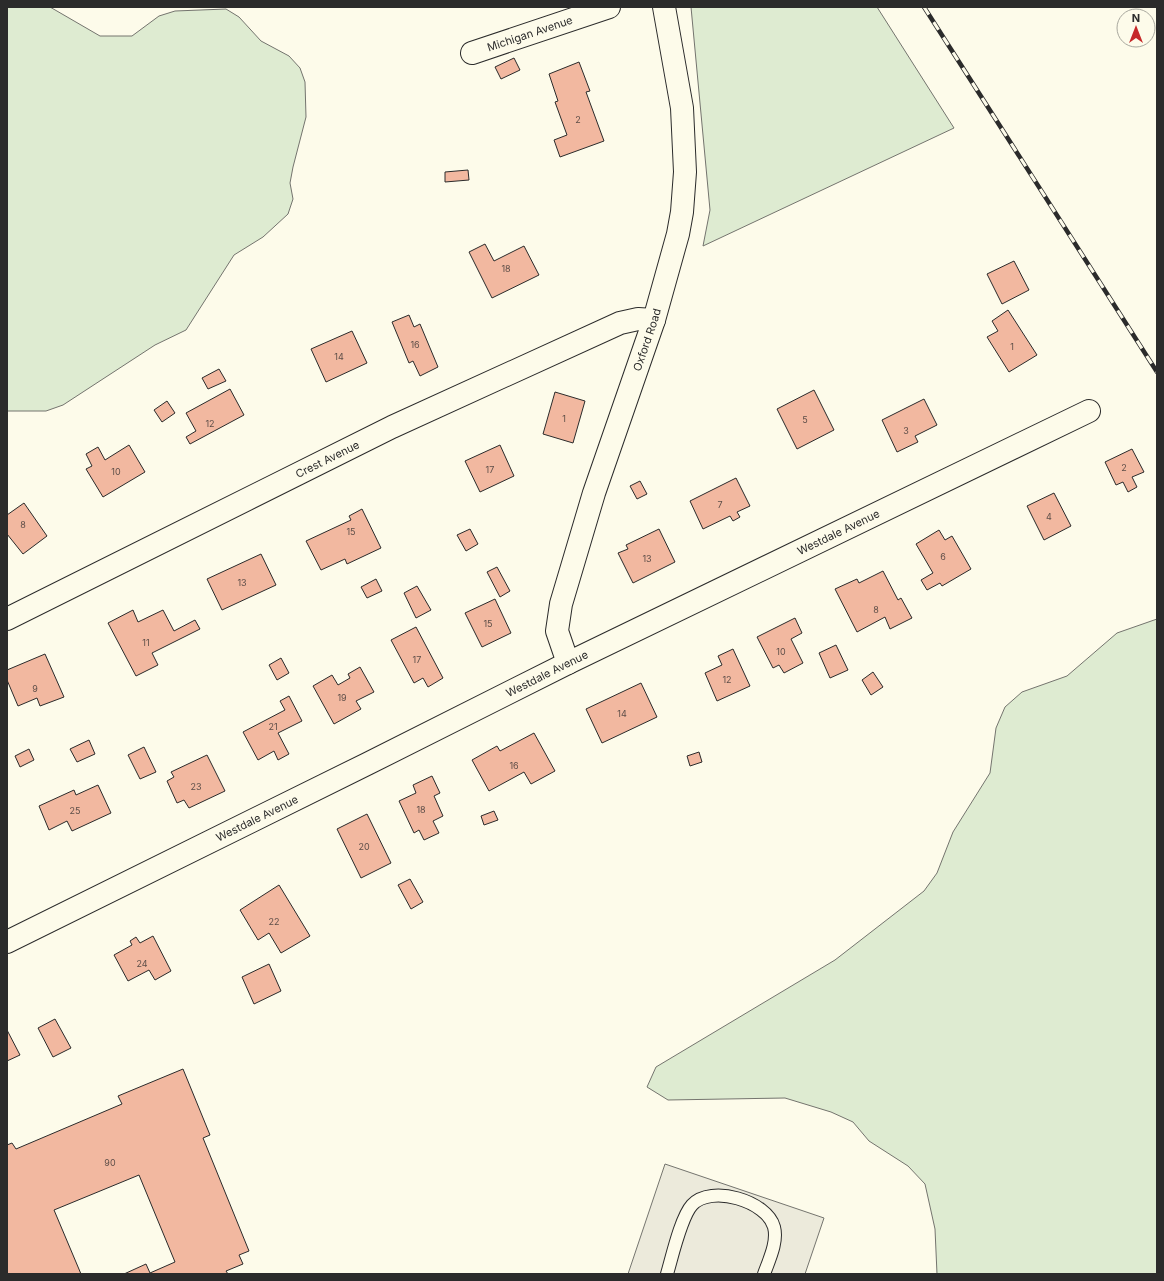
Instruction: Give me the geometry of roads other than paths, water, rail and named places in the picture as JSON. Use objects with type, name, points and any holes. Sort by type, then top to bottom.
[{"type":"street","name":"Michigan Avenue","points":[[472,53],[609,7]]},
{"type":"street","name":"Oxford Road","points":[[568,663],[557,631],[561,604],[594,493],[654,320],[678,234],[685,172],[682,108],[664,7]]},
{"type":"street","name":"Crest Avenue","points":[[7,618],[392,427],[470,390],[620,323],[638,319],[654,320]]},
{"type":"street","name":"Westdale Avenue","points":[[7,942],[368,764],[568,663],[1089,411]]},
{"type":"lane","points":[[667,1274],[688,1211],[692,1205],[702,1198],[714,1194],[726,1196],[754,1205],[769,1216],[774,1227],[775,1240],[764,1274]]},
{"type":"railway","points":[[924,7],[1157,372]]}]
